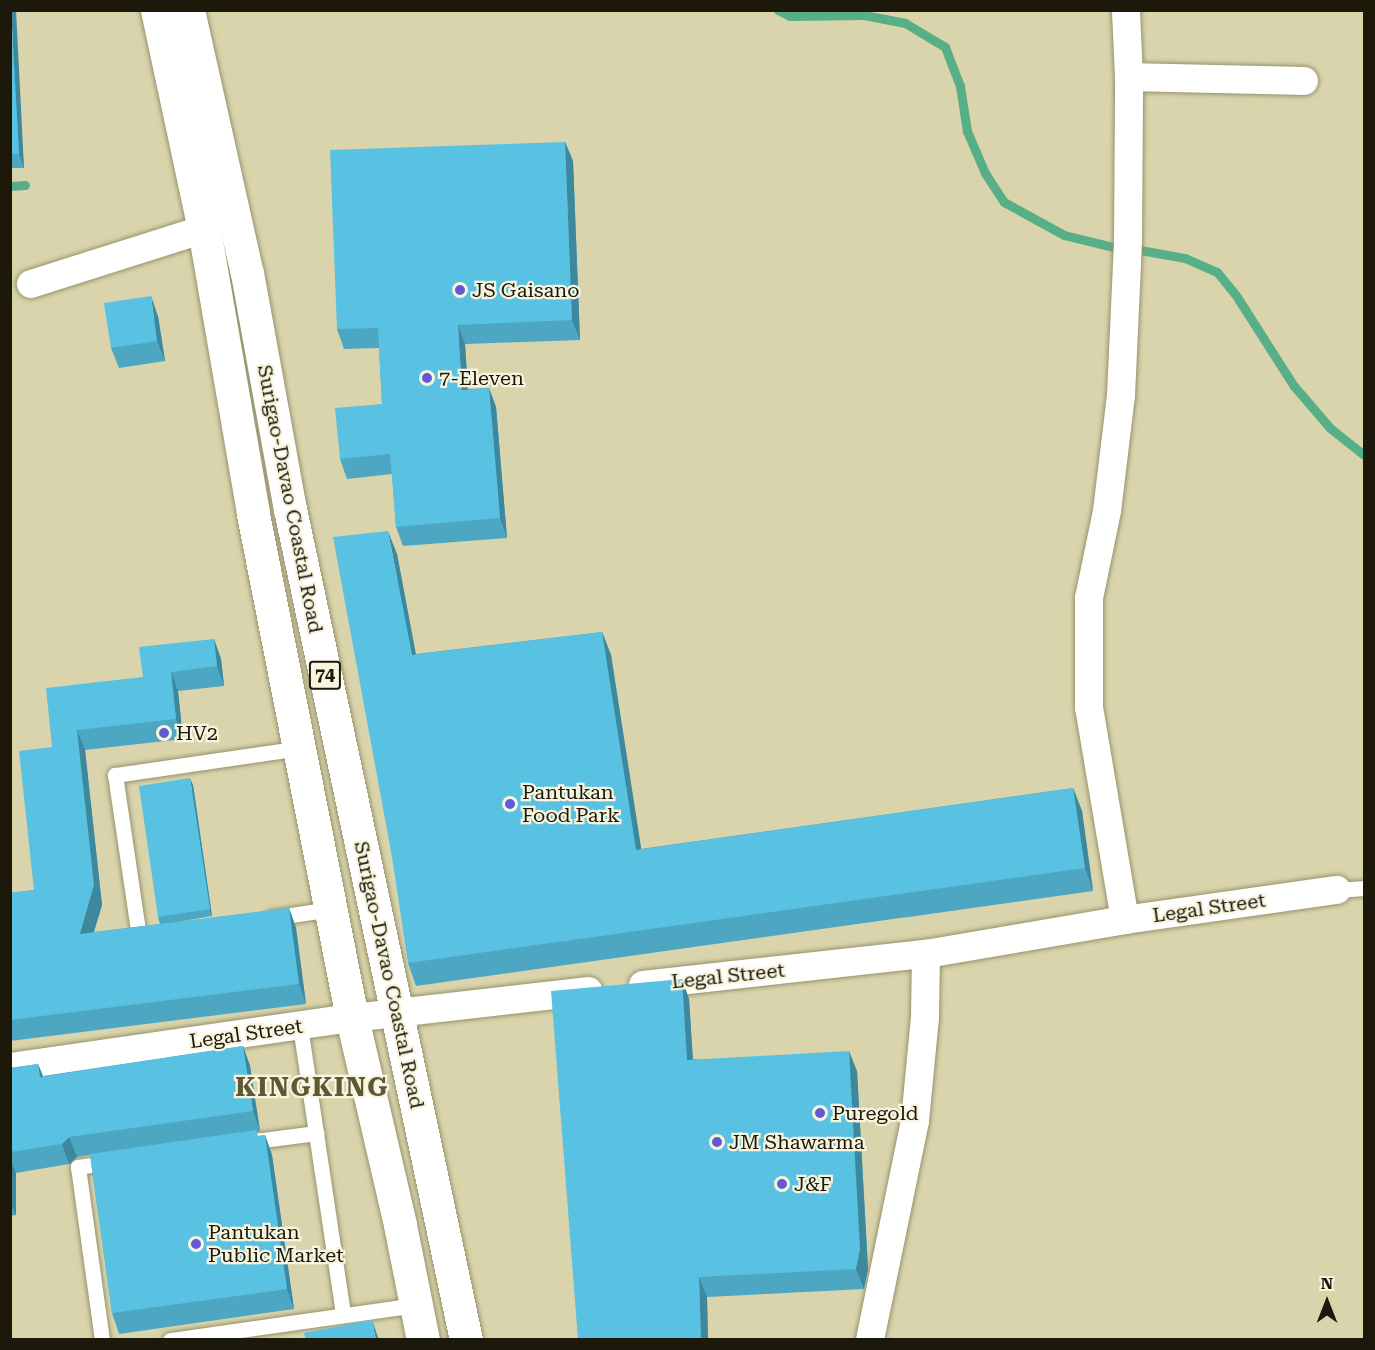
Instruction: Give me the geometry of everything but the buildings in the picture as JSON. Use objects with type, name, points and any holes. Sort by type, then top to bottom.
[{"type":"highway","name":"Surigao-Davao Coastal Road","points":[[157,10],[204,229],[253,514],[352,1018],[423,1340]]},
{"type":"highway","name":"Surigao-Davao Coastal Road","points":[[188,10],[247,273],[290,509],[466,1340]]},
{"type":"highway","points":[[212,279],[247,273]]},
{"type":"highway","points":[[253,514],[290,509]]},
{"type":"street","points":[[1125,920],[1089,708],[1089,598],[1107,511],[1120,396],[1128,240],[1129,77],[1126,10]]},
{"type":"street","points":[[1129,77],[1304,81]]},
{"type":"street","points":[[31,284],[204,229]]},
{"type":"street","name":"Legal Street","points":[[10,1067],[352,1018],[926,954],[1125,920],[1351,889]]},
{"type":"street","points":[[870,1340],[915,1121],[925,1018],[926,954]]},
{"type":"lane","points":[[162,934],[139,937],[115,775],[299,748]]},
{"type":"lane","points":[[252,921],[331,909]]},
{"type":"lane","points":[[300,1026],[343,1315]]},
{"type":"lane","points":[[237,1144],[316,1133]]},
{"type":"lane","points":[[102,1340],[78,1167],[123,1160]]},
{"type":"lane","points":[[170,1340],[416,1305]]},
{"type":"waterway","points":[[778,10],[790,16],[864,15],[905,23],[945,47],[960,86],[967,131],[985,173],[1004,202],[1064,235],[1113,247]]},
{"type":"waterway","points":[[10,186],[25,185]]},
{"type":"waterway","points":[[1140,250],[1185,258],[1217,272],[1237,297],[1294,386],[1330,428],[1364,455]]},
{"type":"place","name":"JS Gaisano","points":[[460,290]]},
{"type":"place","name":"7-Eleven","points":[[427,378]]},
{"type":"place","name":"HV2","points":[[164,733]]},
{"type":"place","name":"Pantukan Food Park","points":[[510,804]]},
{"type":"place","name":"Puregold","points":[[820,1113]]},
{"type":"place","name":"JM Shawarma","points":[[717,1142]]},
{"type":"place","name":"J&F","points":[[782,1184]]},
{"type":"place","name":"Pantukan Public Market","points":[[196,1244]]},
{"type":"district","name":"KINGKING","points":[[312,1088]]}]
